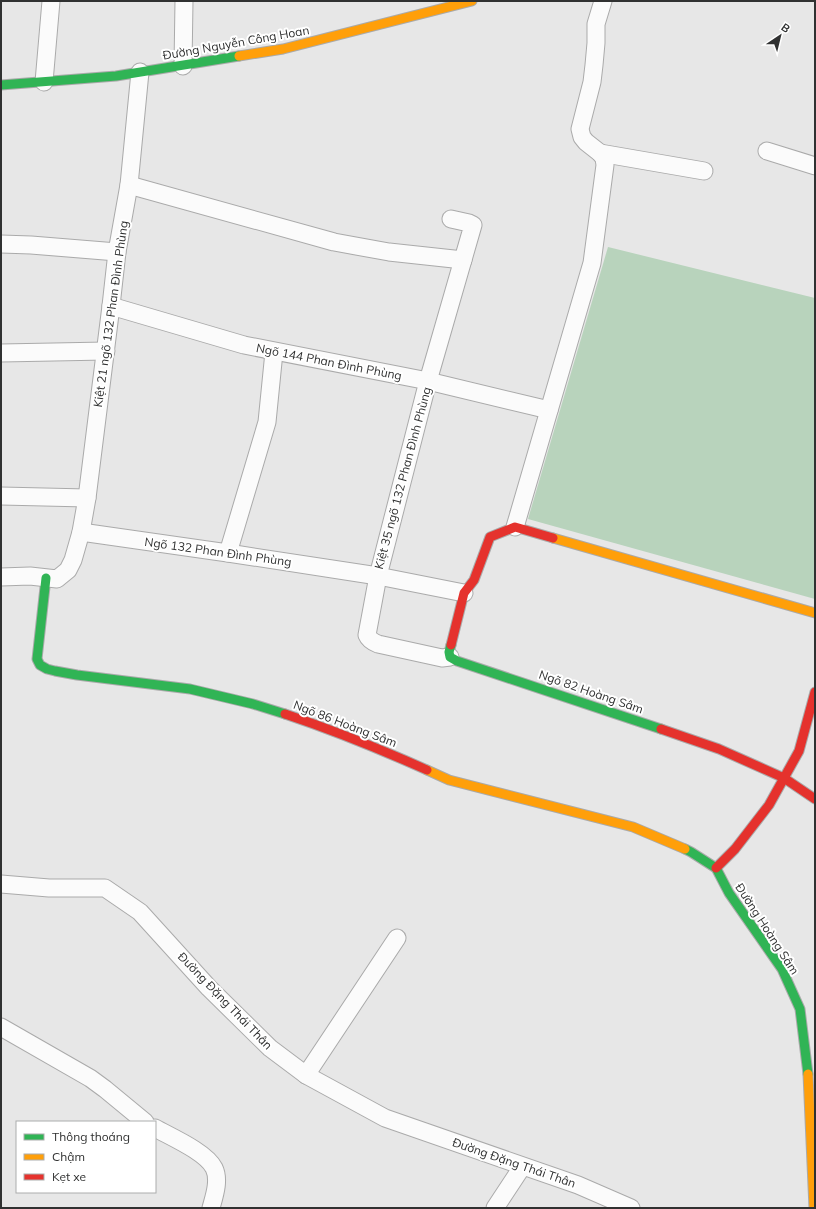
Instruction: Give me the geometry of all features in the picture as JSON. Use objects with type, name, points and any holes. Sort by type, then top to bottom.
[{"type":"street","points":[[44,82],[51,1]]},
{"type":"street","points":[[183,66],[184,1]]},
{"type":"street","name":"Đường Nguyễn Công Hoan","points":[[1,85],[116,76],[283,49],[472,1]]},
{"type":"street","points":[[515,527],[592,263],[606,165],[600,152],[586,142],[582,137],[580,129],[592,82],[596,44],[596,24],[603,1]]},
{"type":"street","name":"Kiệt 21 ngõ 132 Phan Đình Phùng","points":[[81,532],[87,498],[106,351],[117,252],[129,186],[140,72]]},
{"type":"street","points":[[767,151],[815,166]]},
{"type":"street","points":[[600,152],[704,171]]},
{"type":"street","points":[[129,186],[334,242],[389,252],[462,260]]},
{"type":"street","name":"Kiệt 35 ngõ 132 Phan Đình Phùng","points":[[450,657],[442,658],[378,644],[368,638],[367,635],[378,576],[428,381],[473,225],[451,219]]},
{"type":"street","points":[[1,244],[117,252]]},
{"type":"street","name":"Ngõ 144 Phan Đình Phùng","points":[[111,306],[244,345],[428,381],[549,410]]},
{"type":"street","points":[[1,353],[106,351]]},
{"type":"street","points":[[228,553],[266,422],[274,352]]},
{"type":"street","points":[[1,496],[87,498]]},
{"type":"street","points":[[450,657],[449,652],[464,593],[474,580],[490,537],[515,527],[815,613]]},
{"type":"street","points":[[1,577],[30,576],[57,579],[68,570],[73,560],[81,532]]},
{"type":"street","name":"Ngõ 132 Phan Đình Phùng","points":[[81,532],[378,576],[464,593]]},
{"type":"street","name":"Ngõ 86 Hoàng Sâm","points":[[46,578],[37,660],[47,669],[77,675],[190,689],[253,704],[309,722],[389,753],[449,780],[634,827],[691,852],[716,868]]},
{"type":"street","name":"Ngõ 82 Hoàng Sâm","points":[[450,657],[457,661],[719,749],[784,778],[815,799]]},
{"type":"street","points":[[716,868],[735,849],[769,806],[799,751],[815,692]]},
{"type":"street","name":"Đường Hoàng Sâm","points":[[716,868],[729,893],[782,969],[800,1009],[808,1078],[814,1208]]},
{"type":"street","name":"Đường Đặng Thái Thân","points":[[1,884],[49,888],[105,888],[140,912],[209,988],[270,1048],[306,1075],[385,1118],[578,1185],[631,1208]]},
{"type":"street","points":[[306,1075],[397,938]]},
{"type":"street","points":[[1,1027],[90,1078],[144,1121]]},
{"type":"street","points":[[156,1129],[199,1153],[210,1162],[215,1169],[216,1187],[211,1208]]},
{"type":"street","points":[[494,1208],[522,1166]]},
{"type":"green space","points":[[608,247],[815,298],[815,599],[528,519]]},
{"type":"traffic: fast","points":[[1,85],[116,76],[239,56]]},
{"type":"traffic: fast","points":[[46,578],[37,659],[40,665],[47,669],[77,675],[190,689],[253,704],[285,714]]},
{"type":"traffic: fast","points":[[451,645],[449,652],[450,657],[457,661],[661,729]]},
{"type":"traffic: fast","points":[[685,849],[716,868],[729,893],[782,969],[800,1009],[808,1074]]},
{"type":"traffic: slow","points":[[239,56],[283,49],[472,1]]},
{"type":"traffic: slow","points":[[553,538],[815,613]]},
{"type":"traffic: slow","points":[[427,770],[449,780],[633,827],[685,849]]},
{"type":"traffic: slow","points":[[808,1074],[814,1208]]},
{"type":"traffic: jam","points":[[451,645],[464,593],[474,580],[490,537],[515,527],[553,538]]},
{"type":"traffic: jam","points":[[716,868],[735,849],[769,805],[799,751],[815,692]]},
{"type":"traffic: jam","points":[[285,714],[356,740],[427,770]]},
{"type":"traffic: jam","points":[[661,729],[719,749],[784,778],[815,799]]}]
